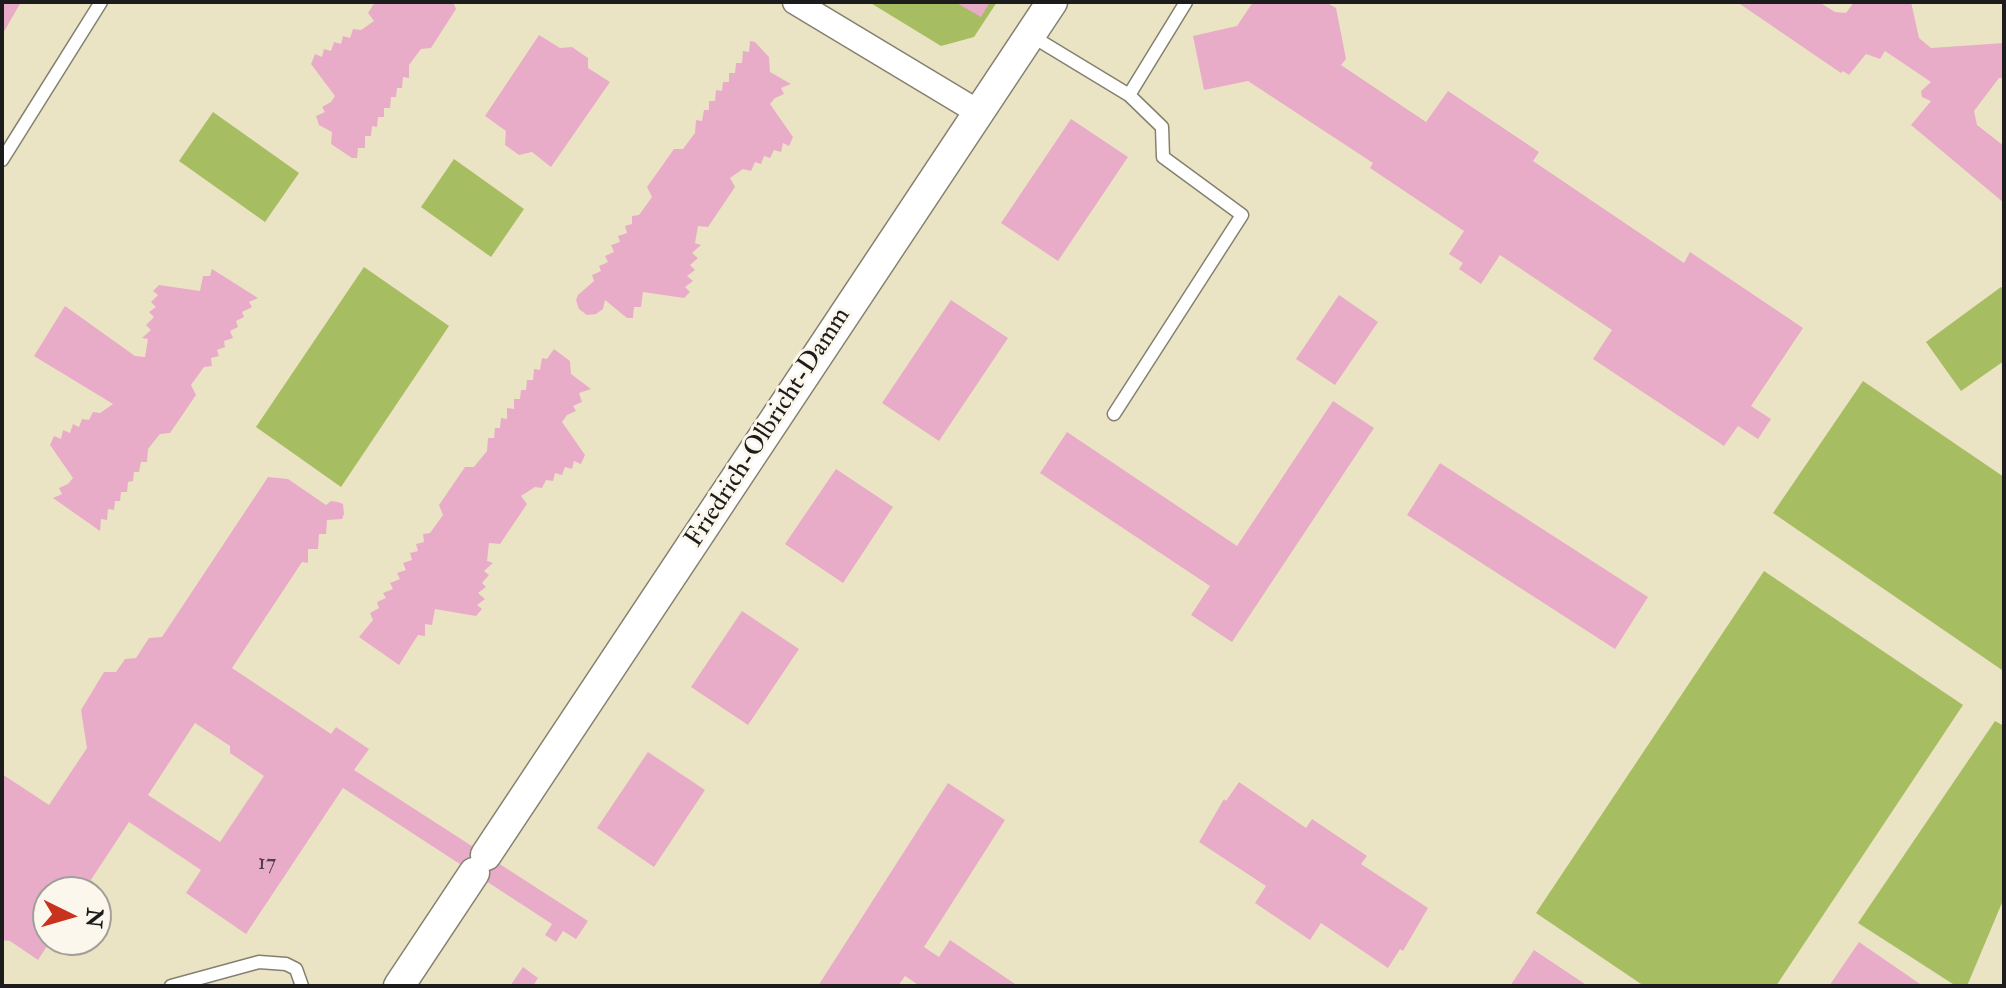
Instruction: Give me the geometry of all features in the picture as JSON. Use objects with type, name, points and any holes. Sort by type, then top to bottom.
[{"type":"street","points":[[795,2],[978,112]]},
{"type":"street","name":"Friedrich-Olbricht-Damm","points":[[399,986],[1052,2]]},
{"type":"lane","points":[[2,160],[101,2]]},
{"type":"lane","points":[[1129,95],[1186,2]]},
{"type":"lane","points":[[1030,35],[1129,95],[1162,127],[1163,157],[1242,215],[1114,414]]},
{"type":"lane","points":[[171,986],[259,962],[286,964],[296,969],[302,986]]},
{"type":"green space","points":[[869,2],[997,2],[974,37],[941,46]]},
{"type":"green space","points":[[213,112],[299,173],[265,222],[179,161]]},
{"type":"green space","points":[[454,159],[524,209],[491,257],[421,207]]},
{"type":"green space","points":[[364,267],[449,326],[341,487],[256,427]]},
{"type":"green space","points":[[2001,287],[2004,290],[2004,361],[1961,391],[1926,342]]},
{"type":"green space","points":[[1863,381],[2004,477],[2002,670],[1773,513]]},
{"type":"green space","points":[[1764,571],[1963,705],[1776,986],[1644,986],[1536,913]]},
{"type":"green space","points":[[1995,721],[2004,726],[2004,898],[1967,986],[1956,986],[1858,923]]},
{"type":"building","points":[[2,2],[21,2],[2,35]]},
{"type":"building","points":[[375,2],[453,2],[456,9],[431,48],[421,49],[409,65],[409,78],[403,77],[402,88],[397,88],[396,97],[391,97],[390,108],[384,108],[384,117],[378,117],[377,127],[372,126],[371,136],[365,136],[365,148],[358,148],[357,158],[352,158],[331,144],[332,132],[319,125],[316,116],[325,112],[322,107],[335,96],[311,64],[315,54],[322,57],[324,49],[331,51],[334,42],[341,44],[343,36],[350,38],[353,29],[361,30],[374,21],[368,13]]},
{"type":"building","points":[[955,2],[990,2],[981,17]]},
{"type":"building","points":[[1253,2],[1330,2],[1336,8],[1346,59],[1341,65],[1426,122],[1448,91],[1539,152],[1533,161],[1684,263],[1690,252],[1803,328],[1751,406],[1771,419],[1758,439],[1738,426],[1724,446],[1593,359],[1612,330],[1500,255],[1481,284],[1459,269],[1463,263],[1449,254],[1464,231],[1370,168],[1373,163],[1248,81],[1204,90],[1193,36],[1237,26]]},
{"type":"building","points":[[1737,2],[1819,2],[1835,12],[1846,13],[1854,2],[1911,2],[1919,38],[1931,48],[2004,43],[2004,78],[1999,78],[1974,111],[1977,125],[2004,146],[2004,203],[1911,125],[1931,101],[1922,97],[1921,91],[1931,82],[1885,51],[1880,59],[1866,54],[1849,75],[1843,71],[1841,73]]},
{"type":"building","points":[[539,35],[560,48],[572,47],[588,58],[588,68],[610,82],[551,167],[532,152],[519,155],[505,145],[506,131],[485,116]]},
{"type":"building","points":[[750,41],[755,42],[769,57],[770,72],[791,84],[781,88],[784,94],[770,104],[793,137],[789,146],[783,143],[781,152],[774,150],[770,158],[764,156],[761,164],[755,162],[751,171],[743,169],[730,178],[735,187],[708,227],[698,226],[695,243],[701,245],[692,253],[698,258],[690,265],[695,270],[687,276],[693,281],[685,287],[690,292],[684,298],[643,292],[641,307],[634,307],[633,318],[627,318],[605,300],[603,309],[587,315],[579,309],[578,295],[594,281],[592,275],[601,271],[599,266],[608,262],[605,256],[614,252],[611,245],[620,242],[618,236],[627,233],[625,226],[632,224],[632,216],[639,215],[652,197],[647,187],[674,149],[683,149],[695,133],[696,120],[702,121],[704,110],[709,110],[709,101],[715,101],[716,90],[722,91],[723,82],[729,82],[729,73],[735,73],[736,63],[742,63],[743,51],[749,52]]},
{"type":"building","points":[[1071,119],[1128,157],[1058,261],[1001,223]]},
{"type":"building","points":[[212,269],[258,298],[249,302],[252,307],[242,312],[244,317],[236,321],[238,327],[230,331],[233,338],[224,341],[225,347],[217,350],[219,356],[211,358],[212,366],[204,367],[191,385],[196,395],[170,433],[160,434],[148,449],[147,462],[141,462],[139,472],[134,472],[127,492],[121,492],[120,501],[115,501],[114,510],[108,509],[107,520],[101,519],[100,531],[53,498],[62,494],[59,488],[73,478],[50,445],[54,436],[61,439],[63,430],[70,433],[73,424],[79,427],[82,419],[89,420],[93,412],[100,413],[113,404],[34,356],[65,306],[135,356],[145,357],[148,339],[142,338],[151,330],[146,325],[154,317],[149,312],[156,307],[151,302],[158,295],[153,291],[159,285],[200,291],[203,276],[210,276]]},
{"type":"building","points":[[1339,295],[1378,322],[1335,385],[1296,359]]},
{"type":"building","points":[[951,300],[1008,338],[939,441],[882,403]]},
{"type":"building","points":[[554,349],[570,361],[571,374],[591,389],[579,393],[582,402],[573,406],[576,411],[567,415],[562,422],[585,455],[581,464],[574,461],[572,469],[565,467],[562,475],[555,473],[553,481],[546,480],[542,488],[535,487],[521,496],[527,504],[500,544],[489,543],[487,561],[493,563],[484,571],[489,575],[482,583],[486,587],[478,593],[485,599],[477,605],[482,609],[476,616],[435,609],[432,625],[425,624],[425,636],[418,635],[399,665],[359,637],[373,620],[370,613],[379,608],[377,602],[386,598],[383,593],[393,589],[390,583],[400,579],[397,573],[406,570],[403,563],[412,560],[410,553],[418,551],[416,544],[424,542],[423,534],[430,533],[443,515],[439,505],[465,467],[474,467],[487,451],[488,438],[494,438],[501,418],[507,419],[507,408],[514,409],[514,399],[520,399],[521,390],[526,390],[527,380],[533,380],[534,369],[540,370],[542,358],[547,359]]},
{"type":"building","points":[[1333,401],[1374,428],[1232,642],[1191,615],[1210,586],[1040,473],[1067,432],[1237,546]]},
{"type":"building","points":[[1440,463],[1648,597],[1615,649],[1407,515]]},
{"type":"building","points":[[836,469],[893,507],[843,583],[785,544]]},
{"type":"building","points":[[268,477],[288,479],[326,505],[331,501],[343,504],[342,519],[327,520],[326,534],[319,534],[318,549],[308,549],[308,563],[302,562],[232,668],[331,734],[336,727],[369,749],[354,770],[588,921],[576,939],[563,931],[556,942],[545,935],[552,924],[343,788],[246,934],[186,893],[201,870],[129,822],[94,876],[32,876],[32,956],[10,941],[2,940],[2,774],[49,805],[87,748],[81,710],[104,672],[116,672],[125,659],[136,658],[149,638],[162,637]],"holes":[[[195,723],[230,746],[230,753],[264,776],[220,842],[148,795]]]},
{"type":"building","points":[[742,611],[799,649],[748,725],[691,687]]},
{"type":"building","points":[[648,752],[705,790],[654,867],[597,828]]},
{"type":"building","points":[[1239,782],[1306,828],[1312,819],[1367,856],[1361,864],[1428,908],[1403,951],[1400,949],[1388,968],[1321,923],[1310,940],[1255,903],[1266,886],[1199,842],[1224,799],[1226,801]]},
{"type":"building","points":[[948,783],[1005,820],[924,947],[939,957],[950,940],[1018,986],[920,986],[905,976],[898,986],[818,986]]},
{"type":"building","points":[[1859,942],[1923,986],[1829,986]]},
{"type":"building","points":[[1534,950],[1588,986],[1510,986]]},
{"type":"building","points":[[523,967],[538,978],[533,986],[510,986]]}]
